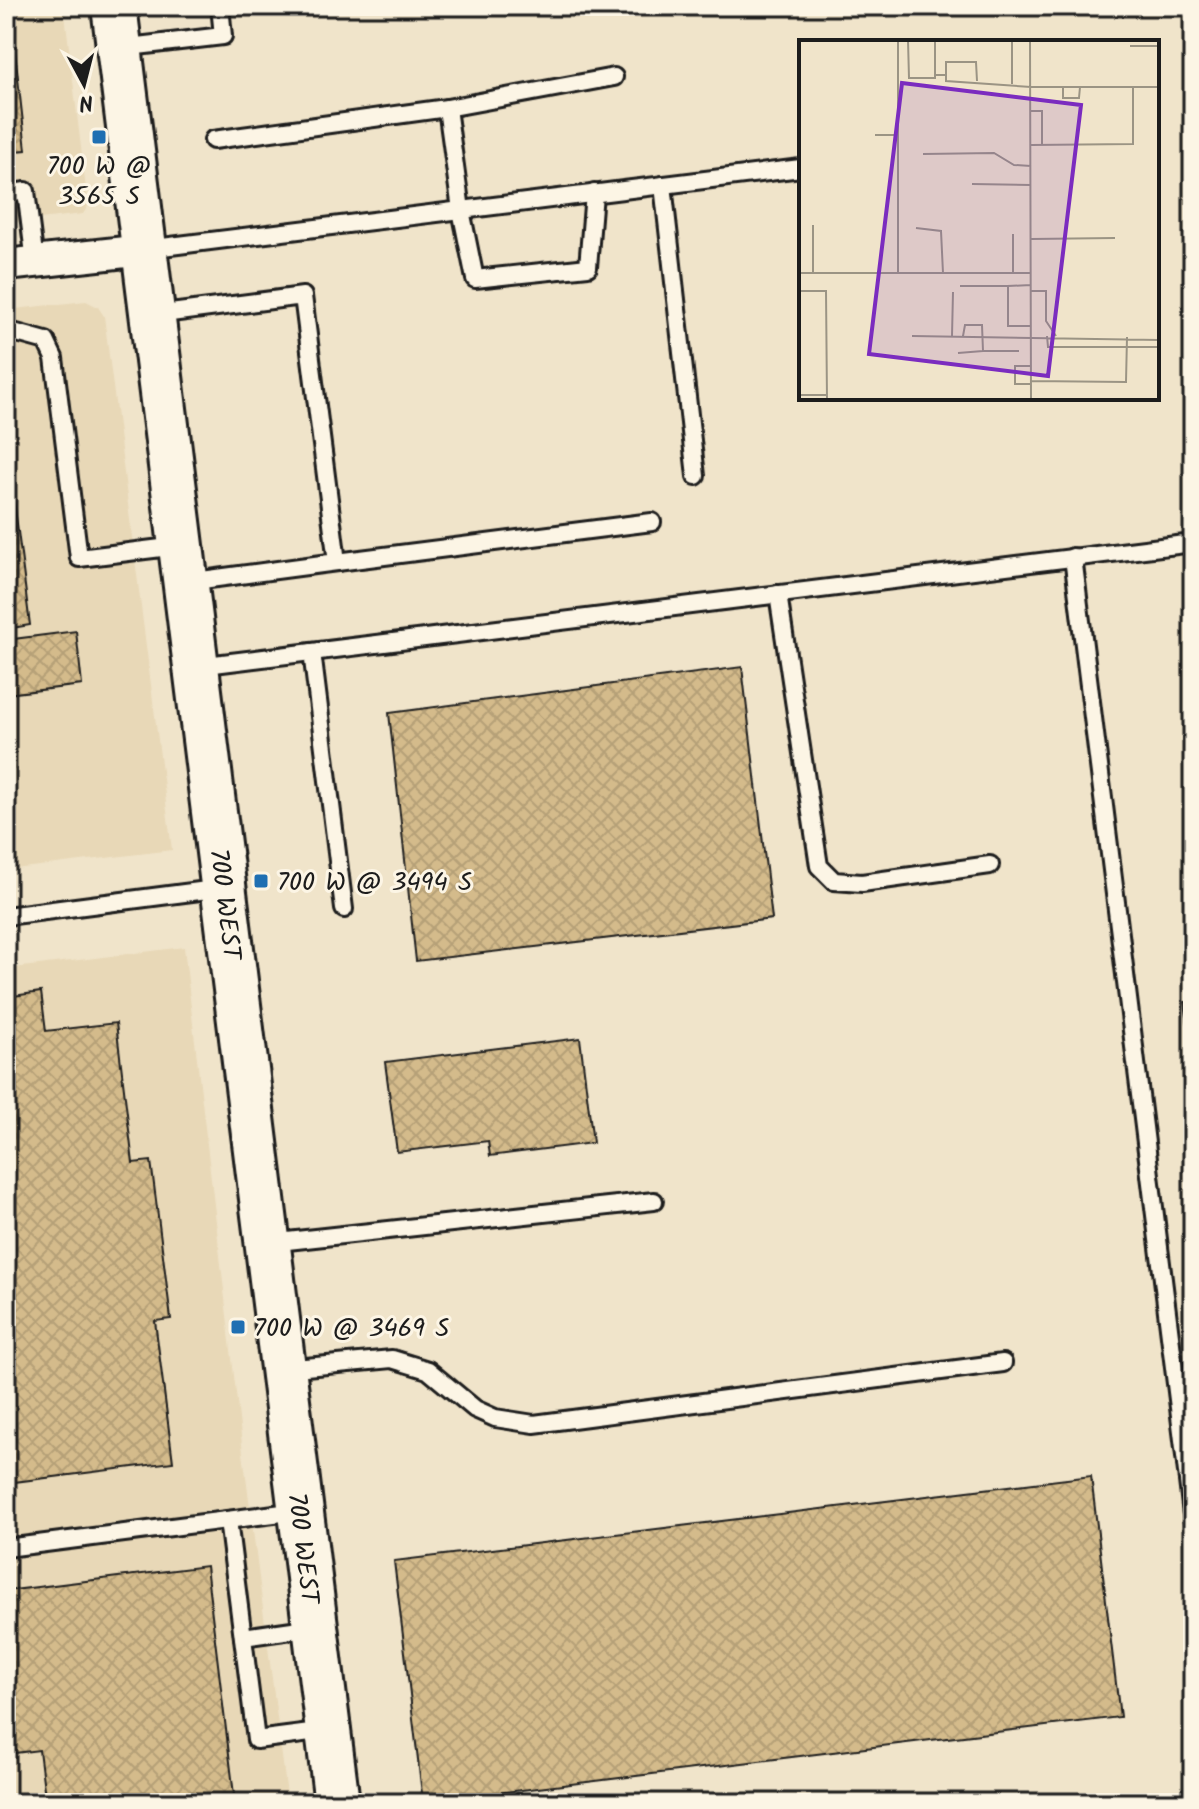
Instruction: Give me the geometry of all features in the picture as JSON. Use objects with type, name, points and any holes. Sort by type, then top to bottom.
[{"type":"street","name":"700 WEST","points":[[117,27],[337,1803]]},
{"type":"street","points":[[21,264],[144,250]]},
{"type":"lane","points":[[117,27],[223,36],[220,6]]},
{"type":"lane","points":[[213,140],[447,108],[614,77]]},
{"type":"lane","points":[[447,108],[461,210],[475,279],[588,267],[594,193]]},
{"type":"lane","points":[[144,250],[799,168]]},
{"type":"lane","points":[[663,185],[696,476]]},
{"type":"lane","points":[[6,194],[26,191],[21,264]]},
{"type":"lane","points":[[153,315],[303,296],[337,562]]},
{"type":"lane","points":[[6,330],[46,341],[54,358],[79,558],[183,564],[337,562],[652,522]]},
{"type":"lane","points":[[196,666],[1193,543]]},
{"type":"lane","points":[[1073,557],[1189,1464],[1193,1523]]},
{"type":"lane","points":[[778,594],[819,866],[834,881],[862,883],[990,865]]},
{"type":"lane","points":[[312,652],[344,909]]},
{"type":"lane","points":[[6,916],[224,888]]},
{"type":"lane","points":[[267,1243],[654,1201]]},
{"type":"lane","points":[[282,1369],[392,1359],[428,1370],[475,1409],[495,1418],[534,1424],[1003,1363]]},
{"type":"lane","points":[[6,1548],[300,1511]]},
{"type":"lane","points":[[228,1520],[256,1740],[328,1730]]},
{"type":"lane","points":[[243,1637],[315,1627]]},
{"type":"shaded area","points":[[6,6],[64,6],[88,206],[83,214],[6,223]]},
{"type":"shaded area","points":[[86,301],[98,307],[104,316],[172,850],[6,870],[6,310]]},
{"type":"shaded area","points":[[184,947],[243,1453],[288,1803],[6,1803],[6,969]]},
{"type":"building","points":[[6,6],[10,6],[26,150],[6,152]]},
{"type":"building","points":[[6,438],[30,625],[6,629]]},
{"type":"building","points":[[76,631],[82,685],[6,694],[6,640]]},
{"type":"building","points":[[742,667],[772,919],[416,961],[389,713]]},
{"type":"building","points":[[6,712],[13,769],[6,770]]},
{"type":"building","points":[[41,992],[46,1031],[116,1023],[133,1163],[151,1161],[171,1319],[155,1321],[173,1462],[6,1483],[6,997]]},
{"type":"building","points":[[1193,1001],[1193,1063],[1185,1002]]},
{"type":"building","points":[[580,1038],[593,1143],[490,1156],[488,1141],[397,1152],[385,1062]]},
{"type":"building","points":[[1091,1476],[1120,1717],[423,1802],[394,1561]]},
{"type":"building","points":[[206,1566],[235,1803],[196,1803],[196,1800],[78,1803],[76,1793],[45,1797],[39,1750],[6,1754],[6,1591]]},
{"type":"place","name":"700 W @ 3565 S","points":[[99,137]]},
{"type":"place","name":"700 W @ 3494 S","points":[[261,881]]},
{"type":"place","name":"700 W @ 3469 S","points":[[238,1327]]}]
